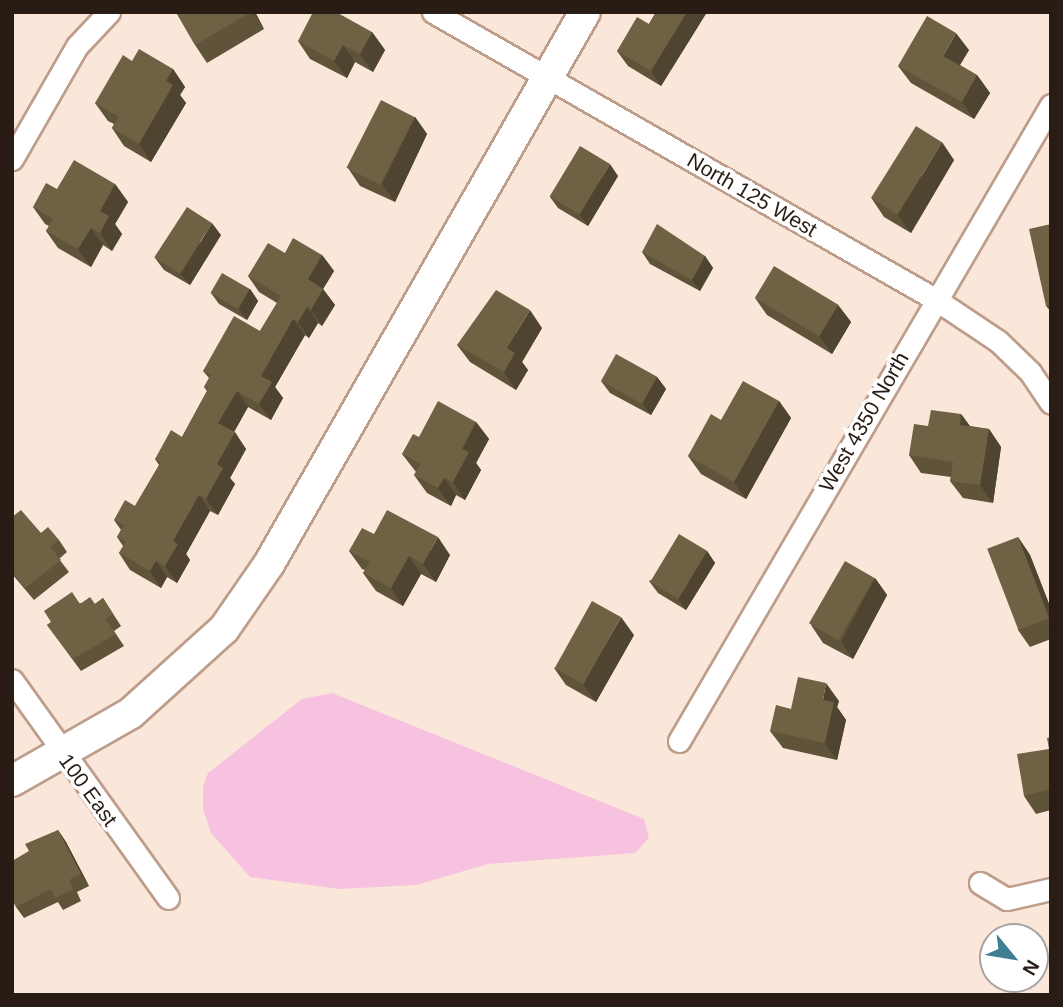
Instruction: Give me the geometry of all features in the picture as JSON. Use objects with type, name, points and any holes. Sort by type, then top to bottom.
[{"type":"street","points":[[12,159],[77,46],[109,12]]},
{"type":"street","name":"North 125 West","points":[[433,12],[935,299],[998,341],[1030,372],[1051,403]]},
{"type":"street","points":[[12,781],[131,713],[224,629],[269,564],[585,12]]},
{"type":"street","name":"West 4350 North","points":[[679,741],[935,299],[1051,105]]},
{"type":"street","name":"100 East","points":[[12,680],[62,754],[168,898]]},
{"type":"street","points":[[980,883],[1007,899],[1051,889]]},
{"type":"shaded area","points":[[332,693],[644,819],[649,838],[635,853],[488,864],[416,885],[339,889],[250,877],[211,833],[203,809],[203,787],[208,773],[302,699]]},
{"type":"building","points":[[176,12],[251,12],[195,45]]},
{"type":"building","points":[[313,12],[336,12],[372,32],[360,54],[343,45],[334,61],[298,41]]},
{"type":"building","points":[[656,12],[687,12],[651,71],[617,51],[637,17],[649,24]]},
{"type":"building","points":[[927,16],[956,33],[943,56],[977,75],[962,102],[898,66]]},
{"type":"building","points":[[139,49],[173,69],[166,81],[173,85],[139,144],[112,128],[119,117],[95,103],[123,55],[132,61]]},
{"type":"building","points":[[381,100],[415,117],[380,185],[346,168]]},
{"type":"building","points":[[916,126],[942,142],[897,215],[871,198]]},
{"type":"building","points":[[580,146],[610,164],[580,215],[550,197]]},
{"type":"building","points":[[74,160],[115,184],[100,211],[109,216],[100,233],[91,228],[78,249],[46,231],[53,219],[33,207],[46,183],[57,189]]},
{"type":"building","points":[[187,207],[212,223],[179,274],[154,257]]},
{"type":"building","points":[[657,224],[705,256],[692,280],[642,252]]},
{"type":"building","points":[[1051,224],[1051,304],[1046,306],[1029,229]]},
{"type":"building","points":[[293,238],[322,255],[308,279],[323,289],[311,310],[307,307],[298,322],[293,319],[261,376],[272,382],[259,404],[237,391],[218,423],[235,432],[217,464],[223,468],[206,499],[199,495],[173,541],[178,544],[165,566],[156,561],[150,571],[119,553],[126,542],[117,537],[124,525],[114,520],[125,500],[135,506],[161,462],[155,459],[171,430],[182,437],[208,389],[204,387],[211,375],[203,371],[234,316],[260,331],[281,296],[248,276],[268,243],[285,253]]},
{"type":"building","points":[[774,266],[838,305],[819,336],[755,298]]},
{"type":"building","points":[[222,273],[250,289],[238,309],[210,293]]},
{"type":"building","points":[[496,290],[530,310],[507,348],[515,353],[504,372],[457,345]]},
{"type":"building","points":[[616,354],[657,377],[642,404],[601,381]]},
{"type":"building","points":[[743,381],[779,401],[734,482],[688,456],[711,414],[721,420]]},
{"type":"building","points":[[438,401],[476,422],[462,449],[469,452],[453,482],[444,478],[438,488],[414,475],[421,464],[402,454],[413,434],[419,437]]},
{"type":"building","points":[[931,410],[961,414],[960,425],[989,429],[980,485],[950,481],[953,462],[909,455],[914,424],[928,426]]},
{"type":"building","points":[[21,510],[41,533],[48,527],[59,540],[50,547],[61,560],[25,588],[12,572],[12,517]]},
{"type":"building","points":[[387,510],[438,537],[423,564],[409,556],[391,588],[363,573],[370,562],[349,551],[362,528],[374,534]]},
{"type":"building","points":[[679,534],[707,551],[678,599],[650,582]]},
{"type":"building","points":[[1018,537],[1049,618],[1018,630],[987,549]]},
{"type":"building","points":[[845,561],[874,578],[838,640],[809,623]]},
{"type":"building","points":[[72,592],[80,604],[90,597],[95,604],[103,598],[113,614],[105,619],[116,634],[73,659],[47,625],[51,622],[44,611]]},
{"type":"building","points":[[592,601],[621,617],[584,684],[555,668]]},
{"type":"building","points":[[798,677],[826,683],[823,700],[834,702],[825,743],[770,731],[776,705],[791,709]]},
{"type":"building","points":[[1051,737],[1051,789],[1024,796],[1017,754],[1049,749],[1047,738]]},
{"type":"building","points":[[58,830],[81,874],[69,880],[73,889],[55,898],[51,889],[16,907],[12,900],[12,861],[29,851],[25,844]]}]
